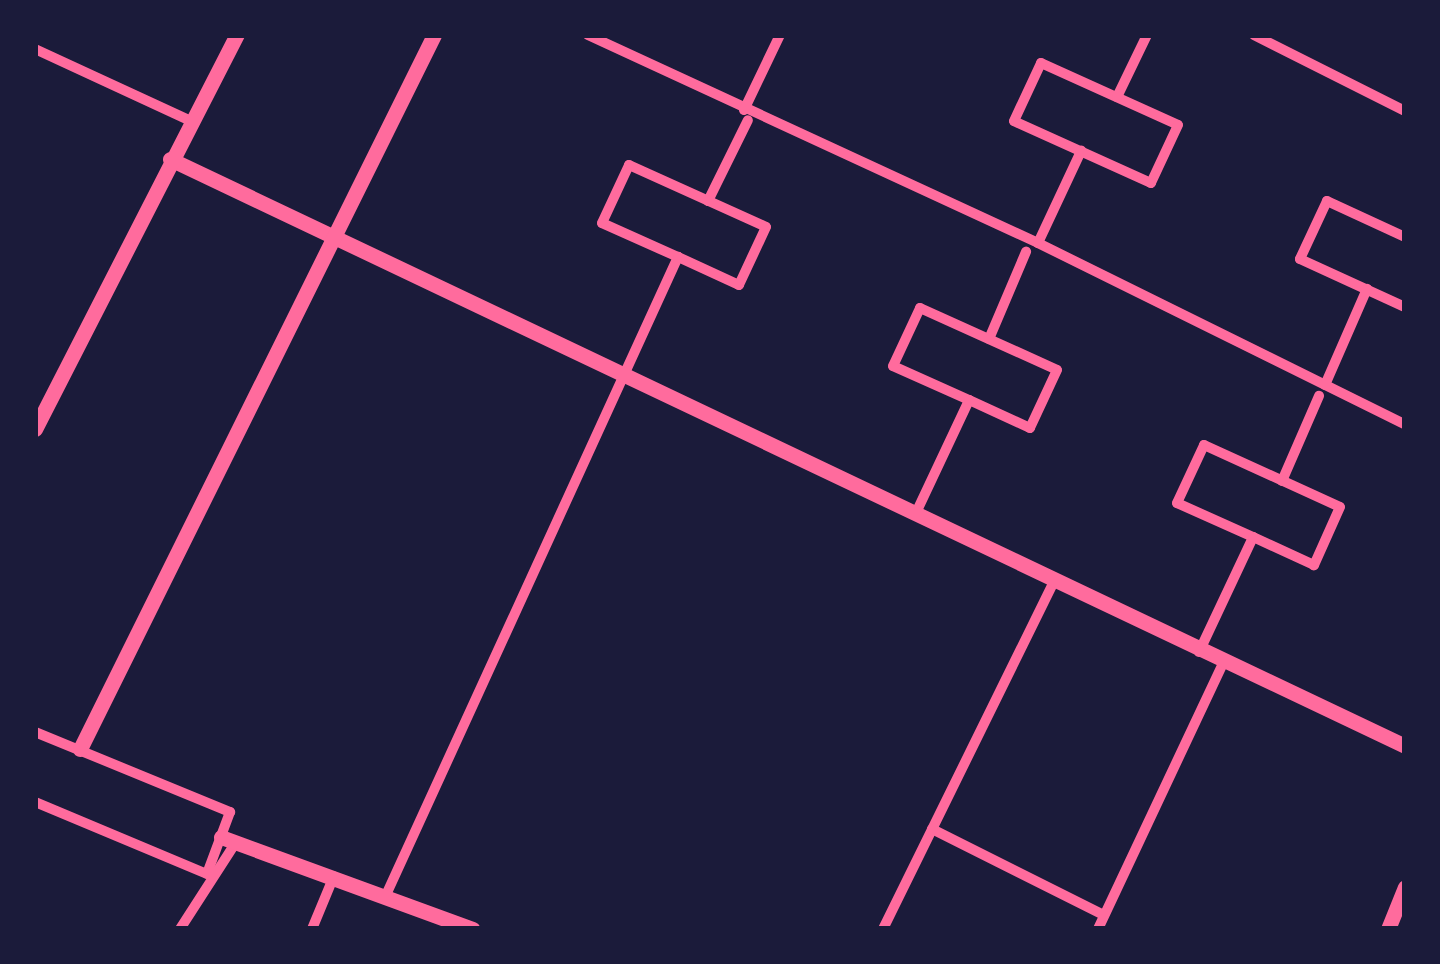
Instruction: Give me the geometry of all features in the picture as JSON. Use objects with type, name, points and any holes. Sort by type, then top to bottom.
[{"type":"street","points":[[36,423],[237,35]]},
{"type":"street","points":[[80,750],[330,236],[434,35]]},
{"type":"street","points":[[588,35],[746,115],[1038,242],[1322,391],[1405,424]]},
{"type":"street","points":[[708,200],[780,35]]},
{"type":"street","points":[[1117,98],[1147,35]]},
{"type":"street","points":[[1254,35],[1405,111]]},
{"type":"street","points":[[35,49],[190,120]]},
{"type":"street","points":[[1041,63],[1117,98],[1178,125],[1151,183],[1014,121],[1041,63]]},
{"type":"street","points":[[1038,242],[1081,152]]},
{"type":"street","points":[[170,160],[1198,653],[1405,746]]},
{"type":"street","points":[[629,165],[766,227],[739,285],[678,257],[602,223],[629,165]]},
{"type":"street","points":[[1404,235],[1327,201],[1300,259],[1405,307]]},
{"type":"street","points":[[989,339],[1026,252]]},
{"type":"street","points":[[386,896],[678,257]]},
{"type":"street","points":[[1282,481],[1367,290]]},
{"type":"street","points":[[920,308],[1057,370],[1030,428],[969,400],[894,366],[920,308]]},
{"type":"street","points":[[915,516],[969,400]]},
{"type":"street","points":[[1204,445],[1340,507],[1314,565],[1253,537],[1177,503],[1204,445]]},
{"type":"street","points":[[1198,653],[1253,537]]},
{"type":"street","points":[[884,929],[1054,582]]},
{"type":"street","points":[[930,833],[1101,922],[1222,664]]},
{"type":"street","points":[[35,732],[230,812],[228,839],[180,929]]},
{"type":"street","points":[[35,802],[207,874],[228,839]]},
{"type":"street","points":[[228,839],[474,929]]},
{"type":"street","points":[[312,929],[334,876]]},
{"type":"street","points":[[1388,929],[1405,887]]}]
